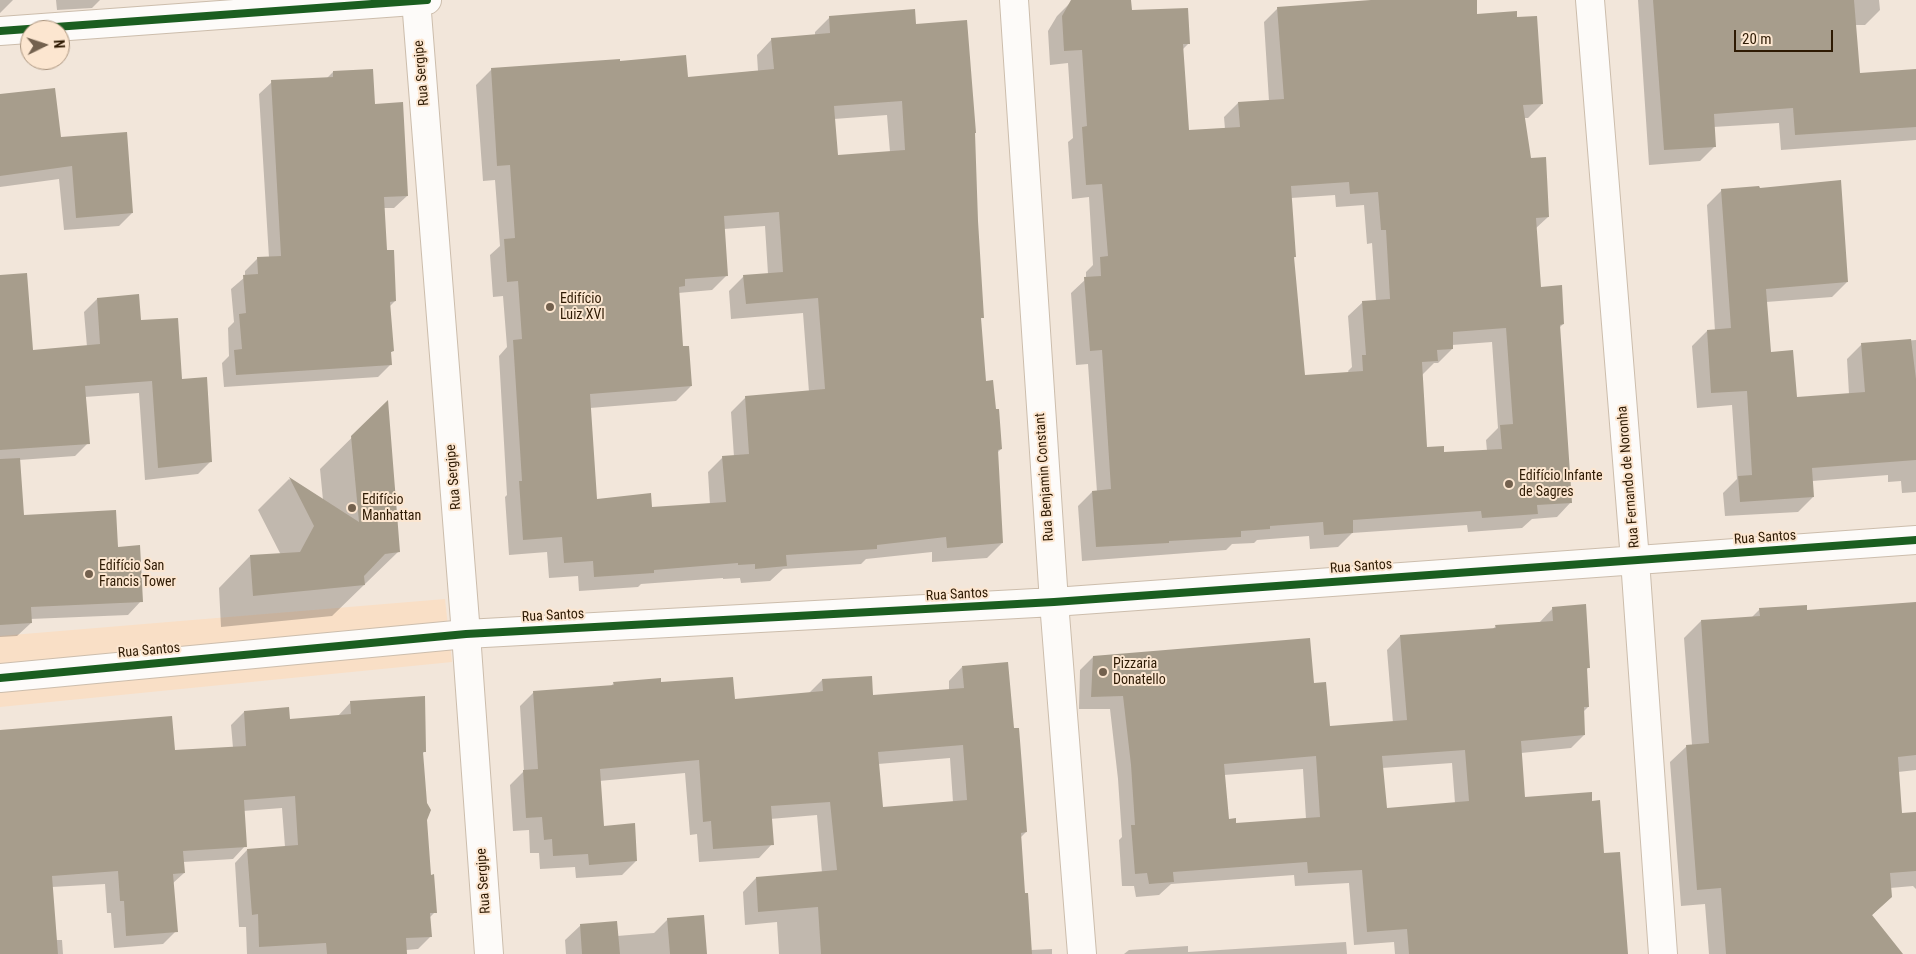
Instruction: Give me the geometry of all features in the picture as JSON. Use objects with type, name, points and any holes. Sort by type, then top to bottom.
[{"type":"street","points":[[0,31],[419,0]]},
{"type":"street","name":"Rua Sergipe","points":[[419,0],[489,954]]},
{"type":"street","name":"Rua Benjamin Constant","points":[[1014,0],[1054,602],[1082,954]]},
{"type":"street","name":"Rua Fernando de Noronha","points":[[1590,0],[1635,560],[1663,954]]},
{"type":"street","name":"Rua Santos","points":[[0,678],[466,634],[1054,602],[1916,540]]},
{"type":"shaded area","points":[[445,599],[452,662],[0,707],[0,636]]},
{"type":"building","points":[[1071,0],[1131,0],[1132,10],[1188,8],[1190,44],[1183,44],[1189,130],[1240,127],[1238,102],[1284,99],[1277,7],[1371,0],[1477,0],[1477,14],[1517,11],[1517,17],[1537,16],[1543,104],[1523,105],[1531,158],[1546,157],[1549,217],[1536,218],[1541,287],[1562,285],[1564,324],[1560,325],[1572,503],[1537,505],[1538,514],[1482,518],[1481,511],[1353,520],[1353,533],[1324,535],[1323,522],[1270,526],[1270,529],[1241,531],[1241,537],[1096,547],[1092,491],[1111,489],[1102,350],[1090,351],[1084,277],[1101,276],[1100,257],[1108,256],[1102,184],[1086,185],[1082,127],[1087,126],[1082,50],[1064,51],[1062,16]],"holes":[[[1349,182],[1350,194],[1378,192],[1381,230],[1386,230],[1390,299],[1362,301],[1366,355],[1362,355],[1363,371],[1305,375],[1294,257],[1296,257],[1291,186]],[[1506,328],[1513,424],[1500,425],[1502,449],[1444,452],[1444,446],[1427,447],[1422,362],[1438,361],[1437,350],[1453,349],[1453,332]]]},
{"type":"building","points":[[1653,0],[1854,0],[1860,73],[1916,69],[1916,127],[1795,135],[1793,108],[1714,114],[1716,147],[1664,150]]},
{"type":"building","points":[[915,9],[916,24],[967,20],[976,133],[978,221],[984,318],[981,318],[986,381],[993,380],[996,409],[999,409],[1002,449],[998,450],[1003,543],[947,548],[946,537],[877,545],[877,549],[786,555],[787,566],[755,569],[755,564],[738,565],[738,563],[654,570],[654,573],[594,577],[593,561],[564,563],[562,537],[523,540],[519,481],[522,481],[513,340],[522,339],[518,281],[507,282],[504,239],[515,238],[510,165],[497,166],[491,68],[620,59],[620,61],[686,55],[688,77],[774,69],[771,38],[830,33],[829,16]],"holes":[[[902,101],[905,150],[838,155],[834,106]],[[779,212],[783,272],[743,275],[746,304],[818,298],[825,389],[745,396],[749,454],[722,456],[726,502],[652,507],[651,493],[597,499],[590,394],[692,386],[689,346],[683,346],[679,287],[685,286],[685,279],[728,276],[724,216]]]},
{"type":"building","points":[[373,69],[375,104],[403,102],[408,196],[384,197],[387,250],[394,250],[396,301],[390,302],[394,351],[391,352],[392,365],[236,375],[234,350],[242,349],[239,314],[246,313],[243,275],[258,274],[257,257],[281,256],[271,80],[333,77],[333,71]]},
{"type":"building","points":[[55,88],[61,137],[127,132],[133,213],[76,218],[72,166],[0,176],[0,94]]},
{"type":"building","points":[[1841,180],[1848,282],[1766,289],[1771,352],[1793,350],[1797,397],[1865,392],[1861,343],[1911,339],[1916,379],[1916,460],[1812,468],[1814,497],[1740,502],[1738,476],[1752,475],[1747,391],[1711,393],[1707,330],[1731,328],[1721,189],[1759,186],[1760,188]]},
{"type":"building","points":[[27,273],[33,350],[100,344],[97,298],[139,294],[141,320],[178,318],[182,379],[207,377],[212,462],[158,468],[152,381],[85,386],[90,444],[0,450],[0,275]]},
{"type":"building","name":"Edifício Manhattan","points":[[388,400],[400,552],[385,554],[364,576],[365,585],[253,596],[250,555],[300,552],[314,526],[289,477],[359,522],[351,436]]},
{"type":"building","points":[[20,458],[24,515],[116,510],[118,547],[140,545],[143,602],[31,607],[32,623],[0,625],[0,459]]},
{"type":"building","points":[[1916,602],[1916,755],[1898,757],[1902,813],[1916,812],[1916,871],[1890,873],[1892,897],[1872,915],[1903,954],[1726,954],[1721,888],[1697,890],[1686,745],[1709,743],[1701,620],[1760,616],[1759,608],[1807,605],[1807,610]]},
{"type":"building","points":[[1586,604],[1590,668],[1587,668],[1589,707],[1584,707],[1585,735],[1521,741],[1525,797],[1592,792],[1592,801],[1600,800],[1604,853],[1620,852],[1628,954],[1409,954],[1407,929],[1367,932],[1362,870],[1308,873],[1307,862],[1173,872],[1174,882],[1149,884],[1147,873],[1135,874],[1131,825],[1135,825],[1131,765],[1123,696],[1091,697],[1093,656],[1310,638],[1314,683],[1326,682],[1330,726],[1407,720],[1400,635],[1496,628],[1495,625],[1553,621],[1552,607]],"holes":[[[1465,750],[1469,801],[1387,808],[1382,756]],[[1316,756],[1320,817],[1236,823],[1236,818],[1229,819],[1224,764]]]},
{"type":"building","points":[[1008,662],[1014,728],[1019,728],[1027,832],[1021,833],[1025,893],[1028,893],[1032,954],[821,954],[818,907],[758,912],[756,877],[837,870],[830,802],[771,806],[774,845],[713,849],[711,821],[703,822],[699,760],[600,769],[604,826],[635,823],[637,861],[589,865],[588,854],[553,856],[552,839],[544,840],[542,817],[526,818],[523,770],[538,769],[533,691],[614,685],[613,682],[661,678],[661,682],[733,677],[735,699],[823,691],[822,679],[872,676],[873,695],[964,688],[962,666]],"holes":[[[963,745],[967,800],[883,807],[878,752]]]},
{"type":"building","points":[[425,696],[426,752],[423,752],[427,803],[431,810],[427,820],[431,875],[434,874],[437,913],[430,913],[432,937],[406,938],[407,954],[327,954],[326,943],[259,947],[258,914],[252,915],[247,849],[298,845],[295,796],[244,800],[247,847],[183,851],[185,873],[173,874],[178,932],[126,936],[124,901],[120,901],[118,871],[52,876],[58,954],[0,954],[0,730],[172,716],[175,750],[246,746],[244,711],[289,707],[290,719],[351,714],[350,701]]},
{"type":"building","points":[[704,915],[707,954],[670,954],[667,918]]},
{"type":"building","points":[[617,921],[620,954],[582,954],[580,924]]},
{"type":"cycle path","points":[[0,31],[427,0]]},
{"type":"cycle path","points":[[0,678],[466,634],[1054,602],[1916,540]]},
{"type":"place","name":"Edifício Luiz XVI","points":[[550,307]]},
{"type":"place","name":"Edifício Infante de Sagres","points":[[1509,484]]},
{"type":"place","name":"Edifício Manhattan","points":[[352,508]]},
{"type":"place","name":"Edifício San Francis Tower","points":[[89,574]]},
{"type":"place","name":"Pizzaria Donatello","points":[[1103,672]]}]
